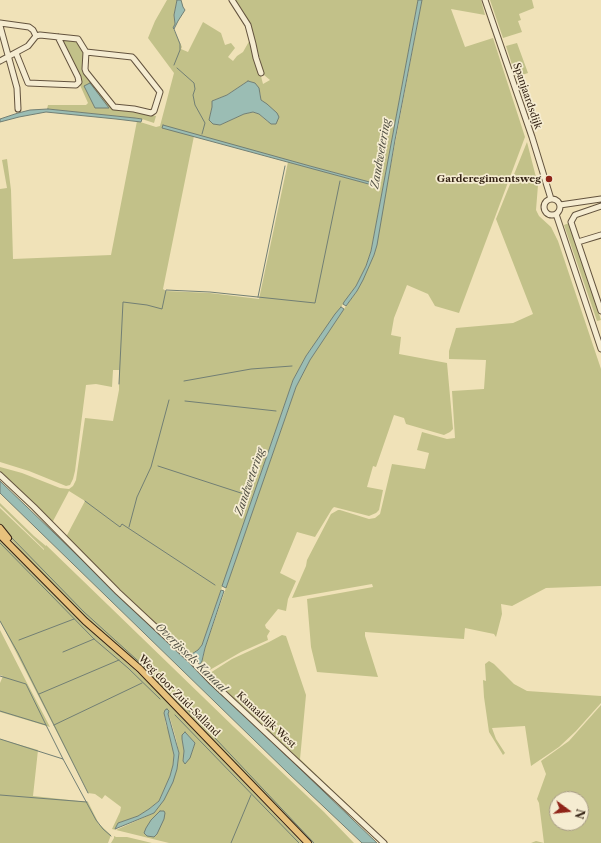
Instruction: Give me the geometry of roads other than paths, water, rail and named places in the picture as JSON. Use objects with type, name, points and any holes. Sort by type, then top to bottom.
[{"type":"main road","name":"Weg door Zuid-Salland","points":[[0,528],[32,568]]},
{"type":"main road","name":"Weg door Zuid-Salland","points":[[0,535],[85,621],[140,669],[308,843]]},
{"type":"street","points":[[232,0],[248,25],[261,73]]},
{"type":"street","name":"Spanjaardsdijk","points":[[485,0],[532,137],[551,199]]},
{"type":"street","points":[[18,109],[17,88],[0,24],[29,27],[33,30],[36,36]]},
{"type":"street","points":[[0,61],[28,46],[36,36],[40,35],[78,39],[86,52],[86,72],[114,107],[134,109],[151,113],[154,112],[160,92],[132,57],[86,52]]},
{"type":"street","points":[[16,53],[28,83],[76,85],[79,82],[78,77],[58,37]]},
{"type":"street","points":[[560,205],[601,199]]},
{"type":"street","points":[[548,200],[556,200],[560,205],[560,210],[556,214],[550,215],[545,211],[544,205],[548,200]]},
{"type":"street","points":[[601,206],[575,215],[571,222],[601,311]]},
{"type":"street","points":[[556,214],[601,349]]},
{"type":"street","points":[[578,242],[601,235]]},
{"type":"street","name":"Kanaaldijk West","points":[[0,475],[34,507],[118,592],[384,843]]},
{"type":"water","points":[[177,0],[181,0],[185,10],[174,29],[174,15]]},
{"type":"water","points":[[418,0],[422,0],[395,140],[377,245],[363,280],[346,306],[343,304],[356,286],[366,266],[371,251]]},
{"type":"water","points":[[248,81],[255,83],[259,88],[261,100],[277,113],[279,117],[276,124],[271,124],[259,114],[253,112],[244,114],[220,125],[213,124],[209,120],[212,101],[227,95]]},
{"type":"water","points":[[90,83],[109,108],[95,108],[84,86]]},
{"type":"water","points":[[48,109],[142,119],[141,122],[46,112],[0,122],[0,119],[18,113],[30,110]]},
{"type":"water","points":[[163,125],[377,184],[376,186],[162,128]]},
{"type":"water","points":[[341,307],[344,309],[310,360],[296,387],[226,588],[222,586],[293,380],[306,356]]},
{"type":"water","name":"Overijssels Kanaal","points":[[0,481],[187,661],[192,656],[190,655],[198,650],[202,645],[221,590],[224,591],[202,661],[199,666],[197,664],[199,662],[194,658],[190,663],[377,843],[362,843],[288,773],[0,493]]},
{"type":"water","points":[[167,709],[169,711],[168,714],[179,753],[177,769],[173,782],[164,800],[154,813],[115,829],[118,823],[138,816],[159,801],[170,776],[174,755],[164,713]]},
{"type":"water","points":[[185,732],[195,743],[190,758],[185,764],[183,761],[184,751],[182,735]]},
{"type":"water","points":[[160,811],[164,811],[165,813],[164,819],[157,834],[154,837],[147,836],[144,833],[146,828],[151,820]]},
{"type":"waterway","points":[[174,29],[180,44],[180,50],[174,65]]},
{"type":"waterway","points":[[177,68],[194,83],[195,89],[193,95],[195,105],[205,123],[202,134]]},
{"type":"waterway","points":[[258,297],[285,166]]},
{"type":"waterway","points":[[119,384],[123,302],[147,305],[162,309],[166,290],[210,292],[315,303],[340,181]]},
{"type":"waterway","points":[[184,381],[251,369],[292,366]]},
{"type":"waterway","points":[[129,527],[137,497],[151,467],[169,400]]},
{"type":"waterway","points":[[185,401],[276,411]]},
{"type":"waterway","name":"Zandwetering","points":[[158,466],[247,495]]},
{"type":"waterway","points":[[85,501],[120,527],[122,524],[215,585]]},
{"type":"waterway","points":[[10,536],[84,612],[168,688]]},
{"type":"waterway","points":[[0,543],[94,639],[128,668],[160,699]]},
{"type":"waterway","points":[[19,640],[74,619]]},
{"type":"waterway","points":[[0,621],[18,653],[88,793]]},
{"type":"waterway","points":[[63,652],[94,639]]},
{"type":"waterway","points":[[39,694],[119,660]]},
{"type":"waterway","points":[[0,676],[26,684],[46,725]]},
{"type":"waterway","points":[[54,725],[142,683]]},
{"type":"waterway","points":[[181,702],[314,843]]},
{"type":"waterway","points":[[0,711],[46,725],[63,759]]},
{"type":"waterway","points":[[175,715],[299,843]]},
{"type":"waterway","points":[[0,739],[63,759],[96,820],[111,836]]},
{"type":"waterway","points":[[0,795],[87,802]]},
{"type":"waterway","points":[[231,843],[251,795]]},
{"type":"place","name":"Garderegimentsweg","points":[[549,179]]}]
